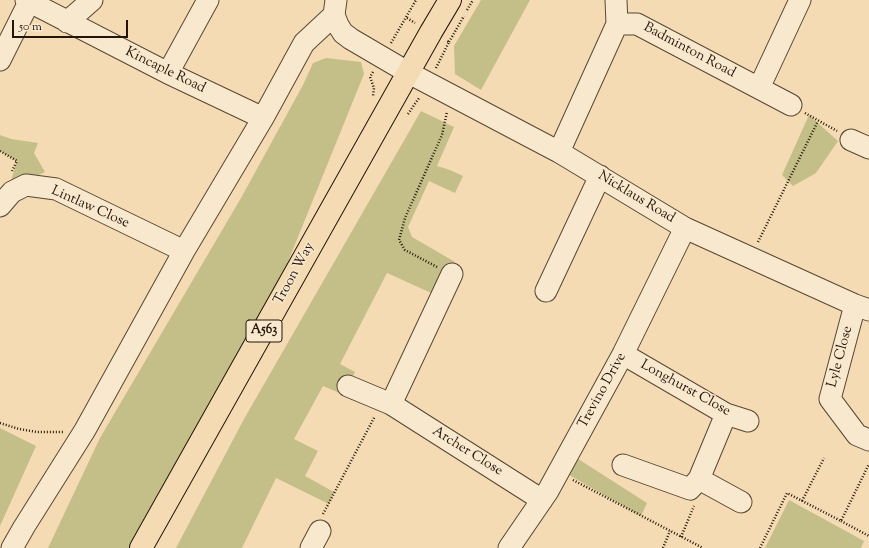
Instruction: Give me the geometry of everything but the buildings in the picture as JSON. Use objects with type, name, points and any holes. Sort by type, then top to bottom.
[{"type":"highway","name":"Troon Way","points":[[141,548],[450,0]]},
{"type":"street","points":[[68,22],[92,0]]},
{"type":"street","points":[[168,73],[208,0]]},
{"type":"street","points":[[559,152],[617,24],[616,0]]},
{"type":"street","points":[[759,88],[800,0]]},
{"type":"street","points":[[0,60],[27,1]]},
{"type":"street","name":"Kincaple Road","points":[[27,1],[168,73],[263,118]]},
{"type":"street","points":[[12,548],[85,430],[184,251],[263,118],[304,44],[335,7]]},
{"type":"street","name":"Nicklaus Road","points":[[335,7],[338,25],[343,33],[408,73],[559,152],[685,228],[862,307]]},
{"type":"street","name":"Badminton Road","points":[[617,24],[637,24],[791,105]]},
{"type":"street","points":[[546,291],[600,176]]},
{"type":"street","name":"Lintlaw Close","points":[[6,199],[26,185],[56,189],[184,251]]},
{"type":"street","name":"Trevino Drive","points":[[510,548],[542,500],[623,354],[685,228]]},
{"type":"street","points":[[387,403],[452,274]]},
{"type":"street","name":"Lyle Close","points":[[862,307],[830,399],[858,434],[869,440]]},
{"type":"street","name":"Longhurst Close","points":[[623,354],[726,414],[748,421]]},
{"type":"street","name":"Archer Close","points":[[348,386],[387,403],[542,500]]},
{"type":"street","points":[[695,484],[726,414]]},
{"type":"street","points":[[623,465],[695,484],[742,502]]},
{"type":"path","points":[[407,18],[416,0]]},
{"type":"path","points":[[449,42],[473,0]]},
{"type":"path","points":[[446,92],[447,114],[442,135],[405,218],[399,240],[405,250],[452,274]]},
{"type":"path","points":[[791,105],[860,144]]},
{"type":"path","points":[[750,257],[818,121]]},
{"type":"path","points":[[0,151],[17,161],[7,181],[6,199]]},
{"type":"path","points":[[316,539],[319,523],[387,403]]},
{"type":"path","points":[[0,423],[19,429],[37,432],[85,430]]},
{"type":"path","points":[[802,501],[824,458]]},
{"type":"path","points":[[841,521],[869,464]]},
{"type":"path","points":[[558,472],[703,548]]},
{"type":"path","points":[[681,537],[698,495],[695,484]]},
{"type":"path","points":[[760,548],[787,493],[869,536]]},
{"type":"path","points":[[663,548],[670,531]]},
{"type":"shaded area","points":[[481,0],[530,0],[481,90],[455,74],[454,46]]},
{"type":"shaded area","points":[[326,58],[361,62],[364,74],[268,311],[135,548],[48,548],[100,438],[241,198],[303,85],[313,63]]},
{"type":"shaded area","points":[[421,111],[454,127],[437,166],[463,176],[455,193],[429,181],[408,227],[412,237],[455,262],[440,297],[387,273],[340,364],[355,372],[344,395],[323,386],[294,439],[318,451],[305,476],[334,492],[329,504],[276,478],[242,548],[176,548],[244,419]]},
{"type":"shaded area","points":[[809,115],[838,141],[816,173],[793,186],[782,175]]},
{"type":"shaded area","points":[[0,135],[11,139],[38,143],[34,153],[45,172],[14,186],[11,181],[17,161],[0,151]]},
{"type":"shaded area","points":[[0,428],[36,446],[0,526]]},
{"type":"shaded area","points":[[575,457],[647,503],[641,516],[562,471]]},
{"type":"shaded area","points":[[789,500],[864,541],[861,548],[765,548]]}]
